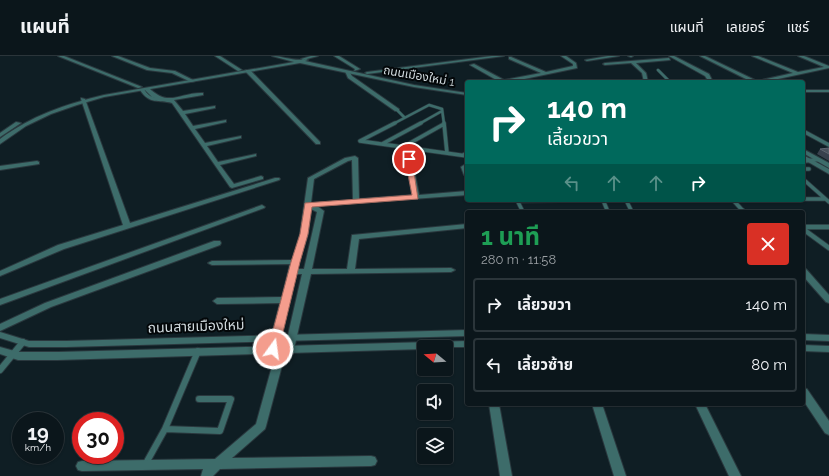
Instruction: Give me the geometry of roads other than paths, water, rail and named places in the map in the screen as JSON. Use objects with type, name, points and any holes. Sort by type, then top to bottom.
[{"type":"street","points":[[0,274],[61,247],[274,177],[232,186],[174,102],[150,99],[143,88],[60,56]]},
{"type":"street","points":[[114,56],[149,69],[169,71],[188,80],[248,71],[316,56]]},
{"type":"street","points":[[217,56],[240,70]]},
{"type":"street","name":"ถนนเมืองใหม่ 1","points":[[274,56],[465,91]]},
{"type":"street","name":"ถนนเมืองใหม่ 1","points":[[290,56],[347,72],[414,86],[465,94]]},
{"type":"street","points":[[336,56],[358,69],[356,70]]},
{"type":"street","points":[[367,73],[502,56]]},
{"type":"street","points":[[513,80],[575,67],[575,64],[563,56]]},
{"type":"street","points":[[587,60],[617,56]]},
{"type":"street","points":[[664,56],[670,57],[703,73],[709,80]]},
{"type":"street","points":[[702,56],[752,80]]},
{"type":"street","points":[[754,56],[797,74]]},
{"type":"street","points":[[800,56],[829,67]]},
{"type":"street","points":[[605,64],[670,57],[703,80]]},
{"type":"street","points":[[510,58],[546,73]]},
{"type":"street","points":[[0,135],[23,120],[44,111],[84,100],[300,60]]},
{"type":"street","points":[[632,62],[645,73],[646,80]]},
{"type":"street","points":[[472,64],[500,80]]},
{"type":"street","points":[[766,80],[829,67]]},
{"type":"street","points":[[248,71],[318,143]]},
{"type":"street","points":[[347,72],[350,77],[397,110]]},
{"type":"street","points":[[805,88],[829,87]]},
{"type":"street","points":[[805,91],[829,91]]},
{"type":"street","points":[[166,100],[201,94]]},
{"type":"street","points":[[0,142],[31,120],[84,100]]},
{"type":"street","points":[[84,100],[127,225]]},
{"type":"street","points":[[181,113],[213,107]]},
{"type":"street","points":[[191,128],[224,121]]},
{"type":"street","points":[[204,145],[238,137]]},
{"type":"street","points":[[805,152],[829,166]]},
{"type":"street","points":[[216,164],[254,155]]},
{"type":"street","points":[[278,361],[273,349],[294,272],[295,262],[304,234],[311,178],[347,158],[355,158],[356,201]]},
{"type":"street","points":[[409,159],[416,197]]},
{"type":"street","points":[[806,161],[819,160]]},
{"type":"street","points":[[806,161],[829,172]]},
{"type":"street","points":[[0,168],[37,163]]},
{"type":"street","points":[[308,205],[465,192]]},
{"type":"street","points":[[207,476],[208,472],[261,426],[278,361],[289,349],[321,211],[308,205]]},
{"type":"street","points":[[0,302],[262,207]]},
{"type":"street","points":[[351,271],[355,237],[465,226]]},
{"type":"street","points":[[0,328],[48,305],[217,243]]},
{"type":"street","points":[[212,263],[295,262]]},
{"type":"street","points":[[294,272],[451,270]]},
{"type":"street","points":[[805,272],[829,300]]},
{"type":"street","points":[[217,301],[286,300]]},
{"type":"street","name":"ถนนสายเมืองใหม่","points":[[0,335],[29,344],[66,344],[465,333]]},
{"type":"street","points":[[805,337],[829,338]]},
{"type":"street","name":"ถนนสายเมืองใหม่","points":[[0,350],[13,354],[58,356],[465,344]]},
{"type":"street","points":[[805,348],[829,349]]},
{"type":"street","points":[[805,395],[829,430]]},
{"type":"street","points":[[494,406],[506,476]]},
{"type":"street","points":[[597,406],[620,476]]},
{"type":"street","points":[[701,406],[735,476]]},
{"type":"street","points":[[82,466],[371,461]]},
{"type":"lane","points":[[658,70],[668,80]]},
{"type":"lane","points":[[448,153],[442,109],[429,105],[360,141],[448,153],[465,154]]},
{"type":"lane","points":[[397,110],[404,117]]},
{"type":"lane","points":[[382,144],[442,112]]},
{"type":"lane","points":[[403,147],[444,124]]},
{"type":"lane","points":[[805,132],[829,145]]},
{"type":"lane","points":[[805,181],[827,201]]},
{"type":"lane","points":[[805,199],[827,201]]},
{"type":"lane","points":[[735,202],[742,210]]},
{"type":"lane","points":[[805,228],[829,227]]},
{"type":"lane","points":[[805,230],[829,248]]},
{"type":"lane","points":[[0,370],[23,342]]},
{"type":"lane","points":[[145,465],[165,429],[198,351]]},
{"type":"lane","points":[[165,429],[220,430],[231,399],[199,399]]}]
